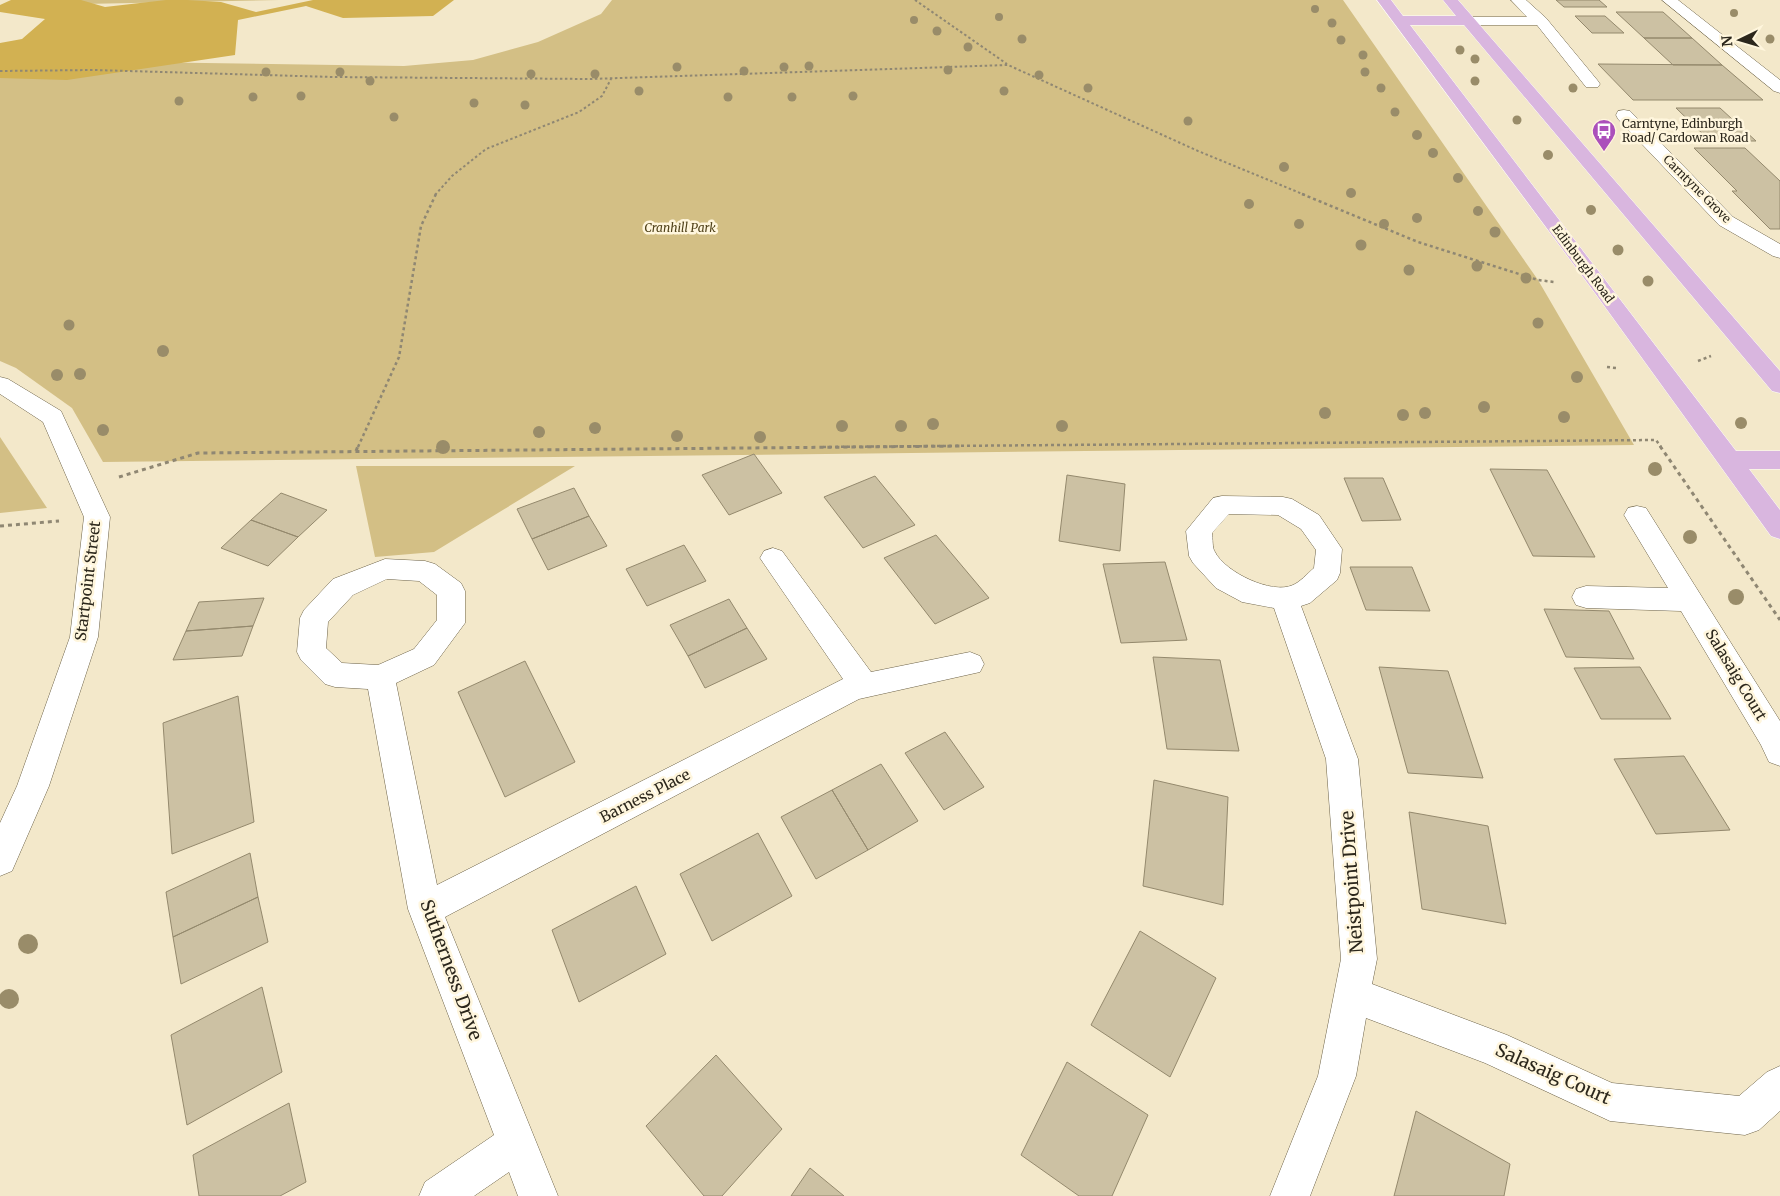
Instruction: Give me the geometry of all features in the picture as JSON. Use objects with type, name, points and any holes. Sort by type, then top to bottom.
[{"type":"main road","name":"Edinburgh Road","points":[[1384,0],[1780,529]]},
{"type":"main road","points":[[1450,0],[1780,386]]},
{"type":"main road","points":[[1399,20],[1468,20]]},
{"type":"main road","points":[[1728,460],[1780,460]]},
{"type":"street","points":[[1518,0],[1541,21],[1592,84]]},
{"type":"street","points":[[1669,0],[1780,88]]},
{"type":"street","points":[[1468,20],[1541,21]]},
{"type":"street","name":"Carntyne Grove","points":[[1624,115],[1726,221],[1780,252]]},
{"type":"street","name":"Startpoint Street","points":[[0,384],[53,417],[98,517],[84,637],[33,786],[0,860]]},
{"type":"street","points":[[1222,505],[1283,506],[1310,522],[1329,549],[1328,574],[1300,595],[1284,598],[1252,594],[1226,581],[1202,556],[1199,532],[1222,505]]},
{"type":"street","name":"Salasaig Court","points":[[1637,515],[1691,600],[1774,738],[1780,752]]},
{"type":"street","points":[[773,558],[865,686]]},
{"type":"street","points":[[385,569],[425,571],[450,591],[451,623],[424,657],[380,677],[335,675],[311,652],[314,618],[343,587],[385,569]]},
{"type":"street","points":[[1586,597],[1691,600]]},
{"type":"street","name":"Neistpoint Drive","points":[[1284,598],[1342,759],[1359,959],[1337,1076],[1290,1196]]},
{"type":"street","name":"Barness Place","points":[[425,909],[853,688],[970,664]]},
{"type":"street","name":"Sutherness Drive","points":[[380,677],[425,909],[538,1196]]},
{"type":"street","name":"Salasaig Court","points":[[1352,994],[1494,1048],[1610,1102],[1745,1116],[1780,1085]]},
{"type":"street","points":[[440,1196],[517,1143]]},
{"type":"path","points":[[915,0],[1008,65],[1198,151],[1418,242],[1538,280],[1602,289]]},
{"type":"path","points":[[0,71],[94,70],[333,76],[611,78],[1008,65]]},
{"type":"path","points":[[356,451],[399,357],[421,226],[434,197],[452,176],[486,149],[579,112],[602,96],[611,78]]},
{"type":"path","points":[[84,488],[198,452],[1656,440],[1780,620]]},
{"type":"path","points":[[0,526],[98,517]]},
{"type":"green space","points":[[39,0],[279,0],[34,5]]},
{"type":"green space","name":"Cranhill Park","points":[[612,0],[1343,0],[1538,280],[1634,445],[103,462],[72,408],[16,368],[0,361],[0,60],[404,66],[473,60],[538,42],[601,14]]},
{"type":"green space","points":[[0,437],[47,508],[0,513]]},
{"type":"green space","points":[[356,466],[575,466],[434,552],[375,557]]},
{"type":"shaded area","points":[[11,0],[81,0],[105,7],[166,0],[187,0],[221,2],[256,12],[313,0],[454,0],[433,16],[343,18],[306,6],[238,20],[235,55],[67,80],[0,78],[0,43],[22,39],[45,19],[0,12],[0,5]]},
{"type":"building","points":[[1556,0],[1599,0],[1607,7],[1564,7]]},
{"type":"building","points":[[1616,12],[1663,12],[1692,38],[1644,38]]},
{"type":"building","points":[[1575,16],[1605,16],[1624,33],[1592,33]]},
{"type":"building","points":[[1644,38],[1692,38],[1722,65],[1673,65]]},
{"type":"building","points":[[1598,64],[1722,65],[1763,100],[1633,100]]},
{"type":"building","points":[[1676,108],[1720,108],[1756,141],[1710,141]]},
{"type":"building","points":[[1694,148],[1745,148],[1780,181],[1780,229],[1770,229],[1732,191],[1737,191]]},
{"type":"building","points":[[754,454],[782,493],[729,515],[702,475]]},
{"type":"building","points":[[1490,469],[1547,470],[1595,557],[1533,556]]},
{"type":"building","points":[[1067,475],[1125,484],[1120,551],[1059,541]]},
{"type":"building","points":[[875,476],[915,525],[863,548],[824,497]]},
{"type":"building","points":[[1344,478],[1383,478],[1401,520],[1362,521]]},
{"type":"building","points":[[574,488],[589,516],[532,539],[517,509]]},
{"type":"building","points":[[281,493],[327,510],[298,537],[251,520]]},
{"type":"building","points":[[589,516],[607,546],[548,570],[532,539]]},
{"type":"building","points":[[251,520],[298,537],[268,566],[221,548]]},
{"type":"building","points":[[936,535],[989,598],[935,624],[884,558]]},
{"type":"building","points":[[684,545],[706,581],[647,606],[626,569]]},
{"type":"building","points":[[1165,562],[1187,640],[1121,643],[1103,564]]},
{"type":"building","points":[[1350,567],[1412,567],[1430,611],[1366,610]]},
{"type":"building","points":[[264,598],[253,626],[186,631],[199,602]]},
{"type":"building","points":[[729,599],[747,628],[688,656],[670,625]]},
{"type":"building","points":[[1544,609],[1609,611],[1634,659],[1566,657]]},
{"type":"building","points":[[253,626],[242,656],[173,660],[186,631]]},
{"type":"building","points":[[747,628],[767,659],[705,688],[688,656]]},
{"type":"building","points":[[1153,657],[1220,660],[1239,751],[1167,749]]},
{"type":"building","points":[[525,661],[575,762],[505,797],[458,692]]},
{"type":"building","points":[[1379,667],[1448,671],[1483,778],[1408,773]]},
{"type":"building","points":[[1640,667],[1671,719],[1601,719],[1574,668]]},
{"type":"building","points":[[238,696],[254,822],[172,854],[163,723]]},
{"type":"building","points":[[945,732],[984,787],[944,810],[905,753]]},
{"type":"building","points":[[1684,756],[1730,830],[1656,834],[1614,759]]},
{"type":"building","points":[[881,764],[918,821],[868,850],[832,790]]},
{"type":"building","points":[[1154,780],[1228,797],[1223,905],[1143,886]]},
{"type":"building","points":[[832,790],[868,850],[816,879],[781,817]]},
{"type":"building","points":[[1409,812],[1488,826],[1506,924],[1422,909]]},
{"type":"building","points":[[758,833],[792,896],[712,941],[680,874]]},
{"type":"building","points":[[250,853],[258,897],[173,937],[166,892]]},
{"type":"building","points":[[636,886],[666,954],[579,1002],[552,930]]},
{"type":"building","points":[[258,897],[268,942],[181,984],[173,937]]},
{"type":"building","points":[[1140,931],[1216,978],[1170,1077],[1091,1025]]},
{"type":"building","points":[[262,987],[282,1072],[187,1125],[171,1035]]},
{"type":"building","points":[[716,1055],[782,1129],[722,1196],[704,1196],[646,1126]]},
{"type":"building","points":[[1067,1062],[1148,1115],[1112,1196],[1079,1196],[1021,1155]]},
{"type":"building","points":[[289,1103],[306,1182],[280,1196],[199,1196],[193,1155]]},
{"type":"building","points":[[1416,1111],[1510,1164],[1504,1196],[1394,1196]]},
{"type":"building","points":[[810,1168],[844,1196],[791,1196]]},
{"type":"place","name":"Carntyne, Edinburgh Road/ Cardowan Road","points":[[1604,152]]}]
